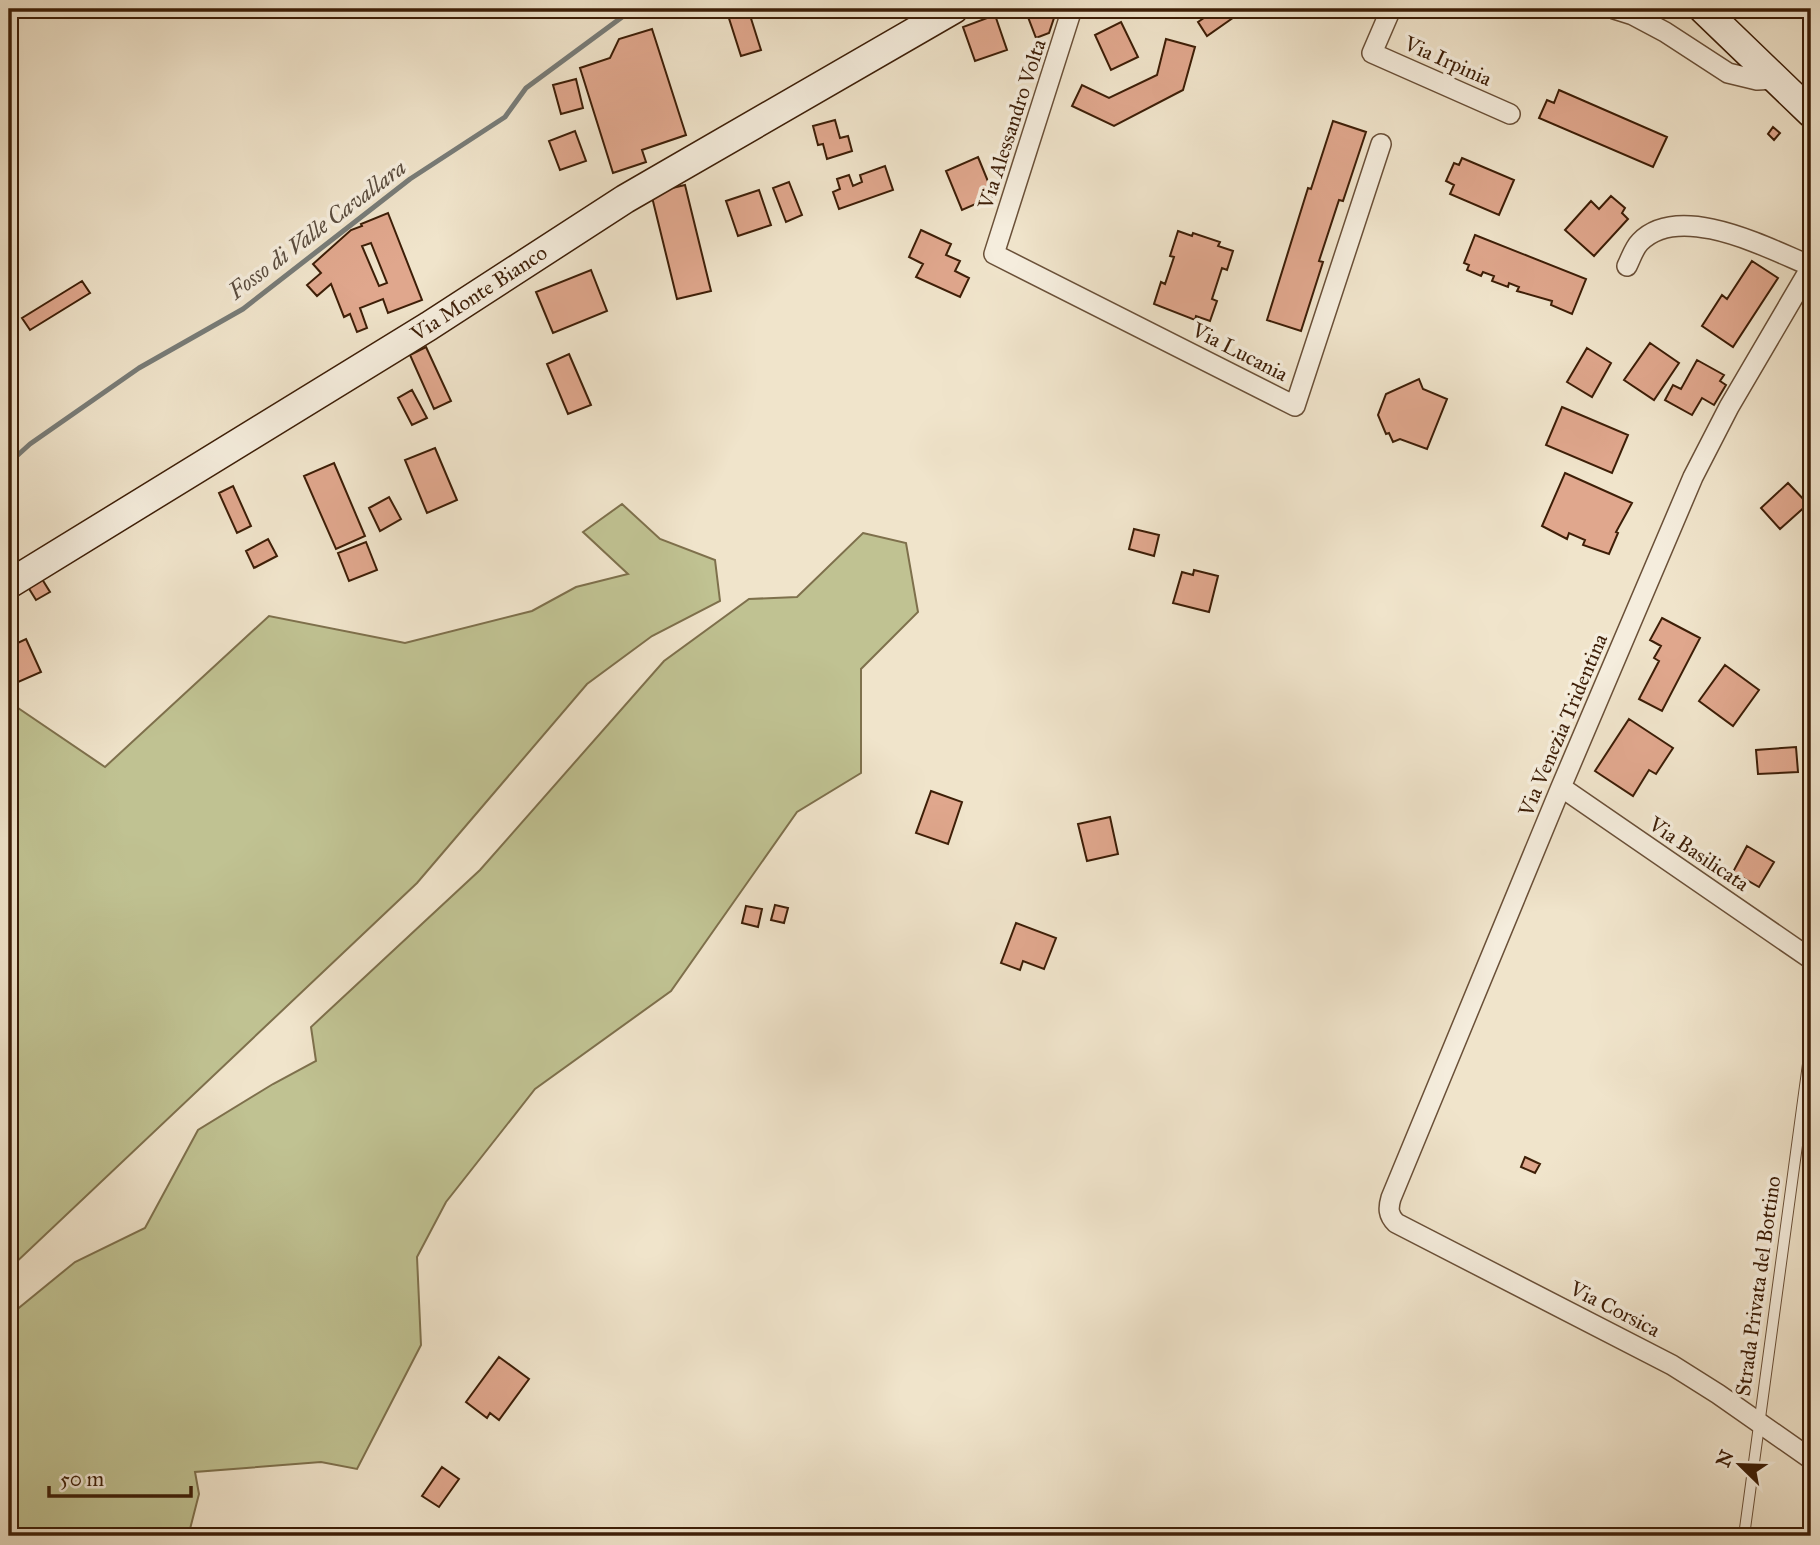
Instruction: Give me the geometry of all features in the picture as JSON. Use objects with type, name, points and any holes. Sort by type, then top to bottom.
[{"type":"main road","name":"Via Monte Bianco","points":[[9,584],[429,326],[625,199],[954,9]]},
{"type":"main road","points":[[1703,9],[1811,113]]},
{"type":"street","name":"Via Alessandro Volta","points":[[994,254],[1072,9]]},
{"type":"street","name":"Via Irpinia","points":[[1391,9],[1372,53],[1510,114]]},
{"type":"street","points":[[1614,9],[1633,15],[1665,32],[1728,73],[1757,80],[1777,79]]},
{"type":"street","name":"Via Lucania","points":[[994,254],[1295,406],[1381,144]]},
{"type":"street","points":[[1628,266],[1641,241],[1660,231],[1682,227],[1723,232],[1811,267]]},
{"type":"street","name":"Via Venezia Tridentina","points":[[1389,1214],[1391,1198],[1561,787],[1698,468],[1811,267]]},
{"type":"street","name":"Via Basilicata","points":[[1561,787],[1811,959]]},
{"type":"street","name":"Via Corsica","points":[[1389,1214],[1396,1223],[1672,1364],[1811,1459]]},
{"type":"lane","name":"Strada Privata del Bottino","points":[[1744,1536],[1811,1042]]},
{"type":"green space","points":[[622,504],[660,539],[715,560],[720,601],[652,636],[587,684],[417,883],[9,1269],[9,709],[18,708],[105,767],[269,616],[405,643],[532,611],[576,587],[628,574],[583,532]]},
{"type":"green space","points":[[863,533],[906,543],[918,612],[861,669],[861,773],[797,812],[671,991],[535,1089],[446,1202],[417,1257],[421,1345],[357,1469],[321,1462],[195,1472],[199,1494],[190,1529],[9,1535],[9,1316],[75,1262],[145,1228],[198,1130],[316,1061],[311,1027],[480,870],[664,661],[749,599],[797,597]]},
{"type":"building","points":[[726,9],[748,9],[761,50],[741,56]]},
{"type":"building","points":[[1042,9],[1057,9],[1049,33],[1036,38],[1028,17],[1043,12]]},
{"type":"building","points":[[1217,9],[1233,9],[1237,15],[1207,36],[1198,22]]},
{"type":"building","points":[[995,15],[1007,50],[975,61],[963,27]]},
{"type":"building","points":[[1121,22],[1138,57],[1111,70],[1095,35]]},
{"type":"building","points":[[652,29],[686,135],[642,150],[646,162],[613,173],[580,68],[610,58],[619,39]]},
{"type":"building","points":[[1166,39],[1195,47],[1183,90],[1114,126],[1072,106],[1082,85],[1109,98],[1157,75]]},
{"type":"building","points":[[576,79],[583,108],[561,114],[553,85]]},
{"type":"building","points":[[1559,90],[1667,137],[1653,167],[1539,118],[1547,100],[1554,103]]},
{"type":"building","points":[[835,120],[840,138],[848,136],[852,151],[827,159],[823,144],[818,145],[813,126]]},
{"type":"building","points":[[1333,121],[1366,132],[1319,261],[1323,262],[1301,331],[1267,320],[1308,188],[1311,189]]},
{"type":"building","points":[[1773,127],[1780,133],[1774,140],[1768,134]]},
{"type":"building","points":[[575,131],[586,161],[560,170],[549,141]]},
{"type":"building","points":[[978,157],[994,196],[962,210],[946,171]]},
{"type":"building","points":[[1462,158],[1514,180],[1499,215],[1450,194],[1454,185],[1446,181],[1454,163],[1459,165]]},
{"type":"building","points":[[885,166],[893,190],[839,209],[833,192],[840,189],[837,179],[849,175],[853,186],[862,182],[860,175]]},
{"type":"building","points":[[789,182],[802,215],[786,222],[773,188]]},
{"type":"building","points":[[685,185],[711,291],[677,299],[651,193]]},
{"type":"building","points":[[759,190],[771,225],[738,236],[726,201]]},
{"type":"building","points":[[1611,196],[1625,208],[1622,213],[1628,219],[1594,256],[1565,230],[1591,201],[1599,209]]},
{"type":"building","points":[[388,213],[422,300],[388,313],[383,299],[360,308],[367,328],[357,332],[350,314],[344,317],[331,284],[317,296],[307,285],[321,273],[313,264],[351,230],[362,226],[361,224]],"holes":[[[371,243],[387,283],[379,286],[362,246]]]},
{"type":"building","points":[[921,230],[951,244],[946,255],[960,261],[955,271],[969,278],[960,297],[916,277],[923,264],[909,257]]},
{"type":"building","points":[[1178,231],[1220,242],[1218,246],[1233,251],[1227,270],[1222,268],[1212,299],[1217,301],[1210,321],[1196,316],[1195,320],[1154,304],[1161,282],[1165,284],[1174,257],[1170,256]]},
{"type":"building","points":[[1475,235],[1586,279],[1572,314],[1551,305],[1552,301],[1517,291],[1519,287],[1509,283],[1508,287],[1492,281],[1494,276],[1483,272],[1481,276],[1467,270],[1469,265],[1464,263]]},
{"type":"building","points":[[1752,261],[1778,278],[1733,347],[1702,326],[1722,295],[1727,299]]},
{"type":"building","points":[[591,270],[607,311],[553,333],[536,292]]},
{"type":"building","points":[[82,281],[90,293],[30,330],[22,318]]},
{"type":"building","points":[[1650,343],[1679,363],[1654,400],[1624,380]]},
{"type":"building","points":[[426,347],[451,401],[434,409],[410,355]]},
{"type":"building","points":[[1587,348],[1611,363],[1592,397],[1567,382]]},
{"type":"building","points":[[569,354],[591,405],[568,414],[547,364]]},
{"type":"building","points":[[1697,360],[1724,375],[1720,381],[1726,385],[1714,405],[1702,398],[1692,415],[1665,400],[1673,385],[1681,389]]},
{"type":"building","points":[[1419,379],[1423,389],[1447,399],[1427,449],[1400,439],[1393,442],[1389,433],[1386,434],[1378,415],[1386,394]]},
{"type":"building","points":[[412,390],[427,418],[412,425],[398,398]]},
{"type":"building","points":[[1562,407],[1628,435],[1612,473],[1546,445]]},
{"type":"building","points":[[435,448],[457,500],[427,513],[405,460]]},
{"type":"building","points":[[334,463],[365,536],[336,549],[304,476]]},
{"type":"building","points":[[1565,473],[1632,503],[1616,532],[1618,533],[1609,554],[1583,545],[1585,540],[1569,533],[1567,539],[1542,526]]},
{"type":"building","points":[[1788,483],[1808,504],[1780,529],[1761,508]]},
{"type":"building","points":[[233,486],[251,526],[237,533],[219,493]]},
{"type":"building","points":[[389,497],[401,519],[380,531],[369,508]]},
{"type":"building","points":[[1134,529],[1159,535],[1154,556],[1129,549]]},
{"type":"building","points":[[268,539],[277,556],[254,568],[246,551]]},
{"type":"building","points":[[366,542],[377,570],[349,581],[338,553]]},
{"type":"building","points":[[1194,570],[1218,576],[1209,612],[1173,603],[1182,572],[1193,575]]},
{"type":"building","points":[[42,579],[50,592],[36,600],[28,587]]},
{"type":"building","points":[[1662,618],[1700,638],[1662,711],[1639,699],[1659,661],[1654,658],[1661,646],[1650,640]]},
{"type":"building","points":[[26,639],[41,672],[9,686],[9,647]]},
{"type":"building","points":[[1725,665],[1759,690],[1733,726],[1699,701]]},
{"type":"building","points":[[1629,719],[1673,748],[1656,774],[1649,770],[1633,796],[1595,771]]},
{"type":"building","points":[[1796,747],[1798,772],[1758,774],[1756,750]]},
{"type":"building","points":[[931,791],[962,802],[948,844],[916,833]]},
{"type":"building","points":[[1110,817],[1118,854],[1087,861],[1078,824]]},
{"type":"building","points":[[1747,846],[1774,862],[1759,887],[1733,872]]},
{"type":"building","points":[[775,905],[788,908],[784,923],[771,920]]},
{"type":"building","points":[[746,906],[762,909],[758,927],[742,923]]},
{"type":"building","points":[[1016,923],[1056,938],[1044,969],[1023,961],[1020,970],[1001,963]]},
{"type":"building","points":[[1525,1157],[1540,1164],[1535,1173],[1521,1167]]},
{"type":"building","points":[[499,1357],[529,1379],[499,1420],[490,1413],[487,1418],[466,1402]]},
{"type":"building","points":[[442,1467],[459,1479],[439,1507],[422,1496]]},
{"type":"waterway","name":"Fosso di Valle Cavallara","points":[[9,463],[30,444],[139,368],[243,309],[410,179],[505,117],[526,88],[633,9]]}]
